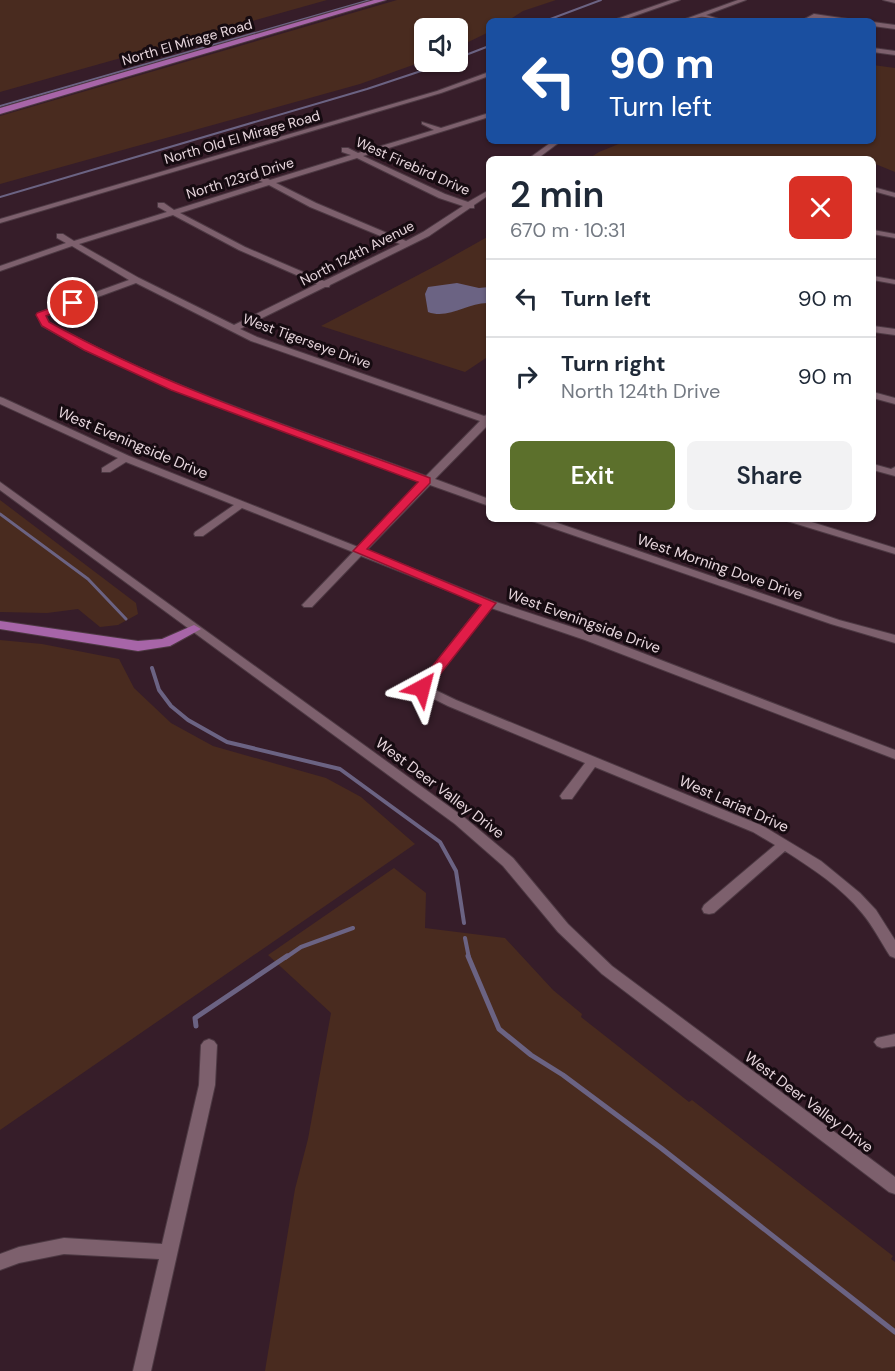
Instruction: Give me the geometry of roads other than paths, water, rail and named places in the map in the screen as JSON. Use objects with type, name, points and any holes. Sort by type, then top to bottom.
[{"type":"main road","name":"North El Mirage Road","points":[[0,102],[357,0]]},
{"type":"main road","name":"North El Mirage Road","points":[[0,111],[382,0]]},
{"type":"main road","points":[[0,626],[72,634],[138,646],[165,643],[194,629]]},
{"type":"street","points":[[623,18],[677,0]]},
{"type":"street","points":[[692,18],[743,0]]},
{"type":"street","points":[[886,0],[895,1]]},
{"type":"street","points":[[701,15],[712,18]]},
{"type":"street","points":[[810,18],[814,16],[828,18]]},
{"type":"street","points":[[876,24],[895,27]]},
{"type":"street","points":[[876,50],[895,53]]},
{"type":"street","name":"North Old El Mirage Road","points":[[0,221],[439,92],[486,75]]},
{"type":"street","name":"North 123rd Drive","points":[[0,269],[71,244],[486,116]]},
{"type":"street","points":[[424,123],[440,130]]},
{"type":"street","points":[[536,156],[554,144]]},
{"type":"street","name":"West Firebird Drive","points":[[345,150],[442,196],[471,206]]},
{"type":"street","points":[[256,176],[332,214],[407,244]]},
{"type":"street","points":[[876,190],[895,195]]},
{"type":"street","name":"North 124th Avenue","points":[[232,329],[407,244],[471,206],[486,194]]},
{"type":"street","points":[[161,205],[258,257],[326,285]]},
{"type":"street","points":[[876,233],[895,236]]},
{"type":"street","name":"West Tigerseye Drive","points":[[60,236],[136,280],[232,329],[280,349],[486,418]]},
{"type":"street","points":[[876,279],[895,282]]},
{"type":"street","points":[[136,280],[41,315],[45,324],[87,348],[175,387],[486,501]]},
{"type":"street","points":[[876,329],[895,332]]},
{"type":"street","points":[[876,396],[895,401]]},
{"type":"street","name":"West Eveningside Drive","points":[[0,400],[125,458],[489,603],[600,641],[895,755]]},
{"type":"street","points":[[308,605],[426,480],[486,421]]},
{"type":"street","points":[[106,471],[125,458]]},
{"type":"street","points":[[876,468],[893,473],[895,471]]},
{"type":"street","name":"West Deer Valley Drive","points":[[0,485],[488,843],[522,878],[570,935],[607,970],[895,1187]]},
{"type":"street","points":[[199,534],[242,504]]},
{"type":"street","name":"West Morning Dove Drive","points":[[545,522],[824,619],[895,639]]},
{"type":"street","points":[[800,522],[895,551]]},
{"type":"street","name":"West Lariat Drive","points":[[489,603],[422,688],[758,829],[785,844],[828,874],[866,909],[895,952]]},
{"type":"street","points":[[567,796],[593,761]]},
{"type":"street","points":[[709,909],[785,844]]},
{"type":"street","points":[[142,1371],[207,1085],[209,1045]]},
{"type":"street","points":[[0,1262],[19,1255],[64,1246],[168,1252]]},
{"type":"waterway","points":[[0,106],[370,0]]},
{"type":"waterway","points":[[553,18],[601,0]]},
{"type":"waterway","points":[[468,54],[486,47]]},
{"type":"waterway","points":[[0,197],[418,72]]},
{"type":"waterway","points":[[0,514],[88,579],[126,619]]},
{"type":"waterway","points":[[152,668],[159,690],[171,706],[188,720],[227,742],[340,769],[440,842],[456,871],[464,923]]},
{"type":"waterway","points":[[285,958],[301,947],[353,928]]},
{"type":"waterway","points":[[465,938],[469,958]]},
{"type":"waterway","points":[[196,1026],[195,1018],[287,956]]},
{"type":"waterway","points":[[468,956],[499,1029],[531,1055],[563,1075],[661,1148],[895,1332]]}]
